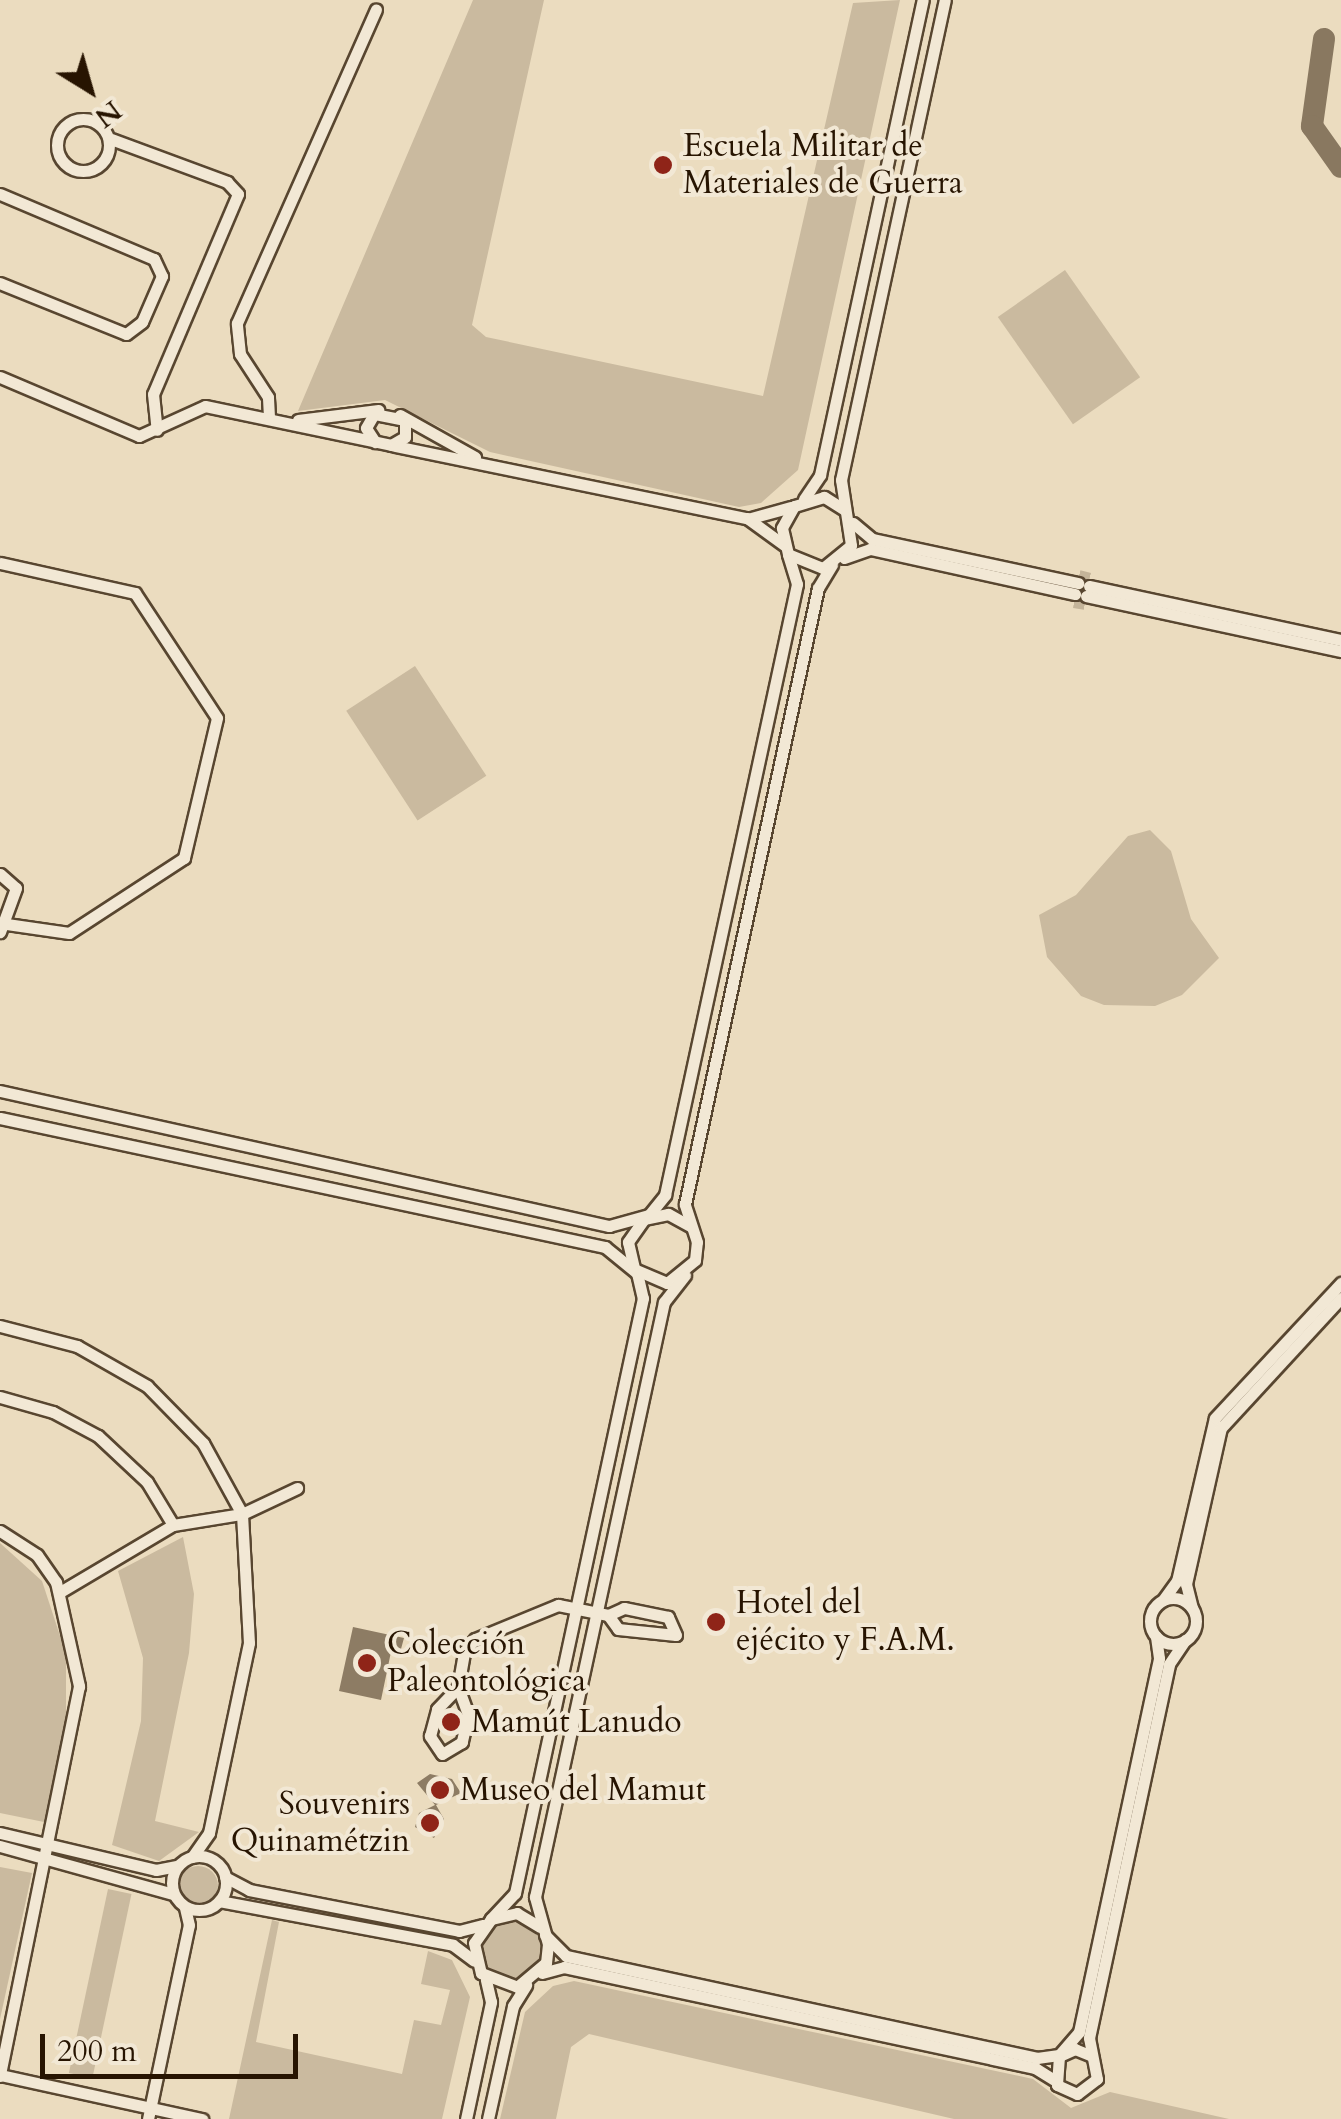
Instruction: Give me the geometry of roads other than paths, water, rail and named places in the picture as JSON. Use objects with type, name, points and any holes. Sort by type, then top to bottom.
[{"type":"street","points":[[466,2119],[491,2002],[478,1968],[487,1922],[514,1893],[643,1298],[628,1242],[644,1218],[661,1203],[669,1176],[797,584],[782,528],[820,475],[923,0]]},
{"type":"street","points":[[488,2119],[512,2006],[546,1964],[543,1931],[534,1902],[602,1613],[664,1302],[698,1252],[686,1199],[818,588],[853,536],[841,480],[945,0]]},
{"type":"street","points":[[274,418],[268,397],[240,354],[237,323],[376,9]]},
{"type":"street","points":[[111,139],[105,164],[89,170],[63,160],[56,147],[60,129],[75,120],[238,194],[153,394],[157,430]]},
{"type":"street","points":[[0,194],[154,259],[162,276],[142,322],[126,334],[0,283]]},
{"type":"street","points":[[0,378],[131,434],[157,430],[205,406],[274,418],[747,518],[813,568],[870,549],[1108,595],[1341,651]]},
{"type":"street","points":[[274,418],[382,411],[398,414],[498,466]]},
{"type":"street","points":[[375,442],[367,424],[382,411]]},
{"type":"street","points":[[391,445],[407,433],[398,414]]},
{"type":"street","points":[[747,518],[824,497],[848,514],[872,539],[1082,590],[1341,640]]},
{"type":"street","points":[[0,563],[135,592],[217,718],[184,858],[68,933],[1,926],[16,888],[0,874]]},
{"type":"street","points":[[0,1091],[609,1226],[668,1214],[690,1226]]},
{"type":"street","points":[[0,1118],[604,1248],[658,1283],[685,1275]]},
{"type":"street","points":[[189,1926],[203,1910],[219,1901],[454,1946],[506,1988],[531,1982],[564,1966],[1035,2068],[1071,2094],[1087,2091],[1098,2074],[1089,2038],[1159,1658],[1150,1616],[1176,1582],[1215,1418],[1341,1284]]},
{"type":"street","points":[[1054,2080],[1064,2052],[1079,2032],[1170,1660],[1195,1626],[1186,1584],[1221,1428],[1341,1298]]},
{"type":"street","points":[[0,1326],[76,1346],[147,1386],[203,1443],[242,1514],[251,1625],[209,1834],[192,1857],[177,1866],[156,1870],[49,1850],[0,1846]]},
{"type":"street","points":[[0,1397],[53,1412],[98,1436],[136,1469],[173,1525]]},
{"type":"street","points":[[60,1592],[173,1525],[242,1514],[296,1488]]},
{"type":"street","points":[[0,1530],[37,1554],[60,1592],[79,1686],[2,2073],[149,2113],[202,2119]]},
{"type":"street","points":[[1163,1600],[1192,1608]]},
{"type":"street","points":[[458,1688],[436,1709],[430,1736],[442,1754],[462,1742],[468,1715],[458,1688],[464,1652],[475,1639],[558,1605],[602,1613],[624,1608],[668,1617],[676,1635],[618,1629],[602,1613]]},
{"type":"street","points":[[1156,1636],[1185,1640]]},
{"type":"street","points":[[0,1833],[173,1894],[185,1907],[189,1926],[149,2113]]},
{"type":"street","points":[[209,1834],[216,1862],[225,1877],[249,1890],[459,1931],[518,1914],[543,1931],[566,1956],[1037,2058],[1064,2052],[1092,2056]]},
{"type":"street","points":[[192,1857],[216,1862]]},
{"type":"street","points":[[173,1894],[177,1866]]},
{"type":"street","points":[[219,1901],[225,1877]]},
{"type":"street","points":[[185,1907],[203,1910]]},
{"type":"tunnel","points":[[1079,575],[1090,578]]},
{"type":"tunnel","points":[[1074,602],[1085,604]]},
{"type":"place","name":"Escuela Militar de Materiales de Guerra","points":[[663,165]]},
{"type":"place","name":"Hotel del ejécito y F.A.M.","points":[[716,1622]]},
{"type":"place","name":"Colección Paleontológica","points":[[367,1663]]},
{"type":"place","name":"Mamút Lanudo","points":[[451,1722]]},
{"type":"place","name":"Museo del Mamut","points":[[440,1790]]},
{"type":"place","name":"Souvenirs Quinamétzin","points":[[430,1823]]}]
